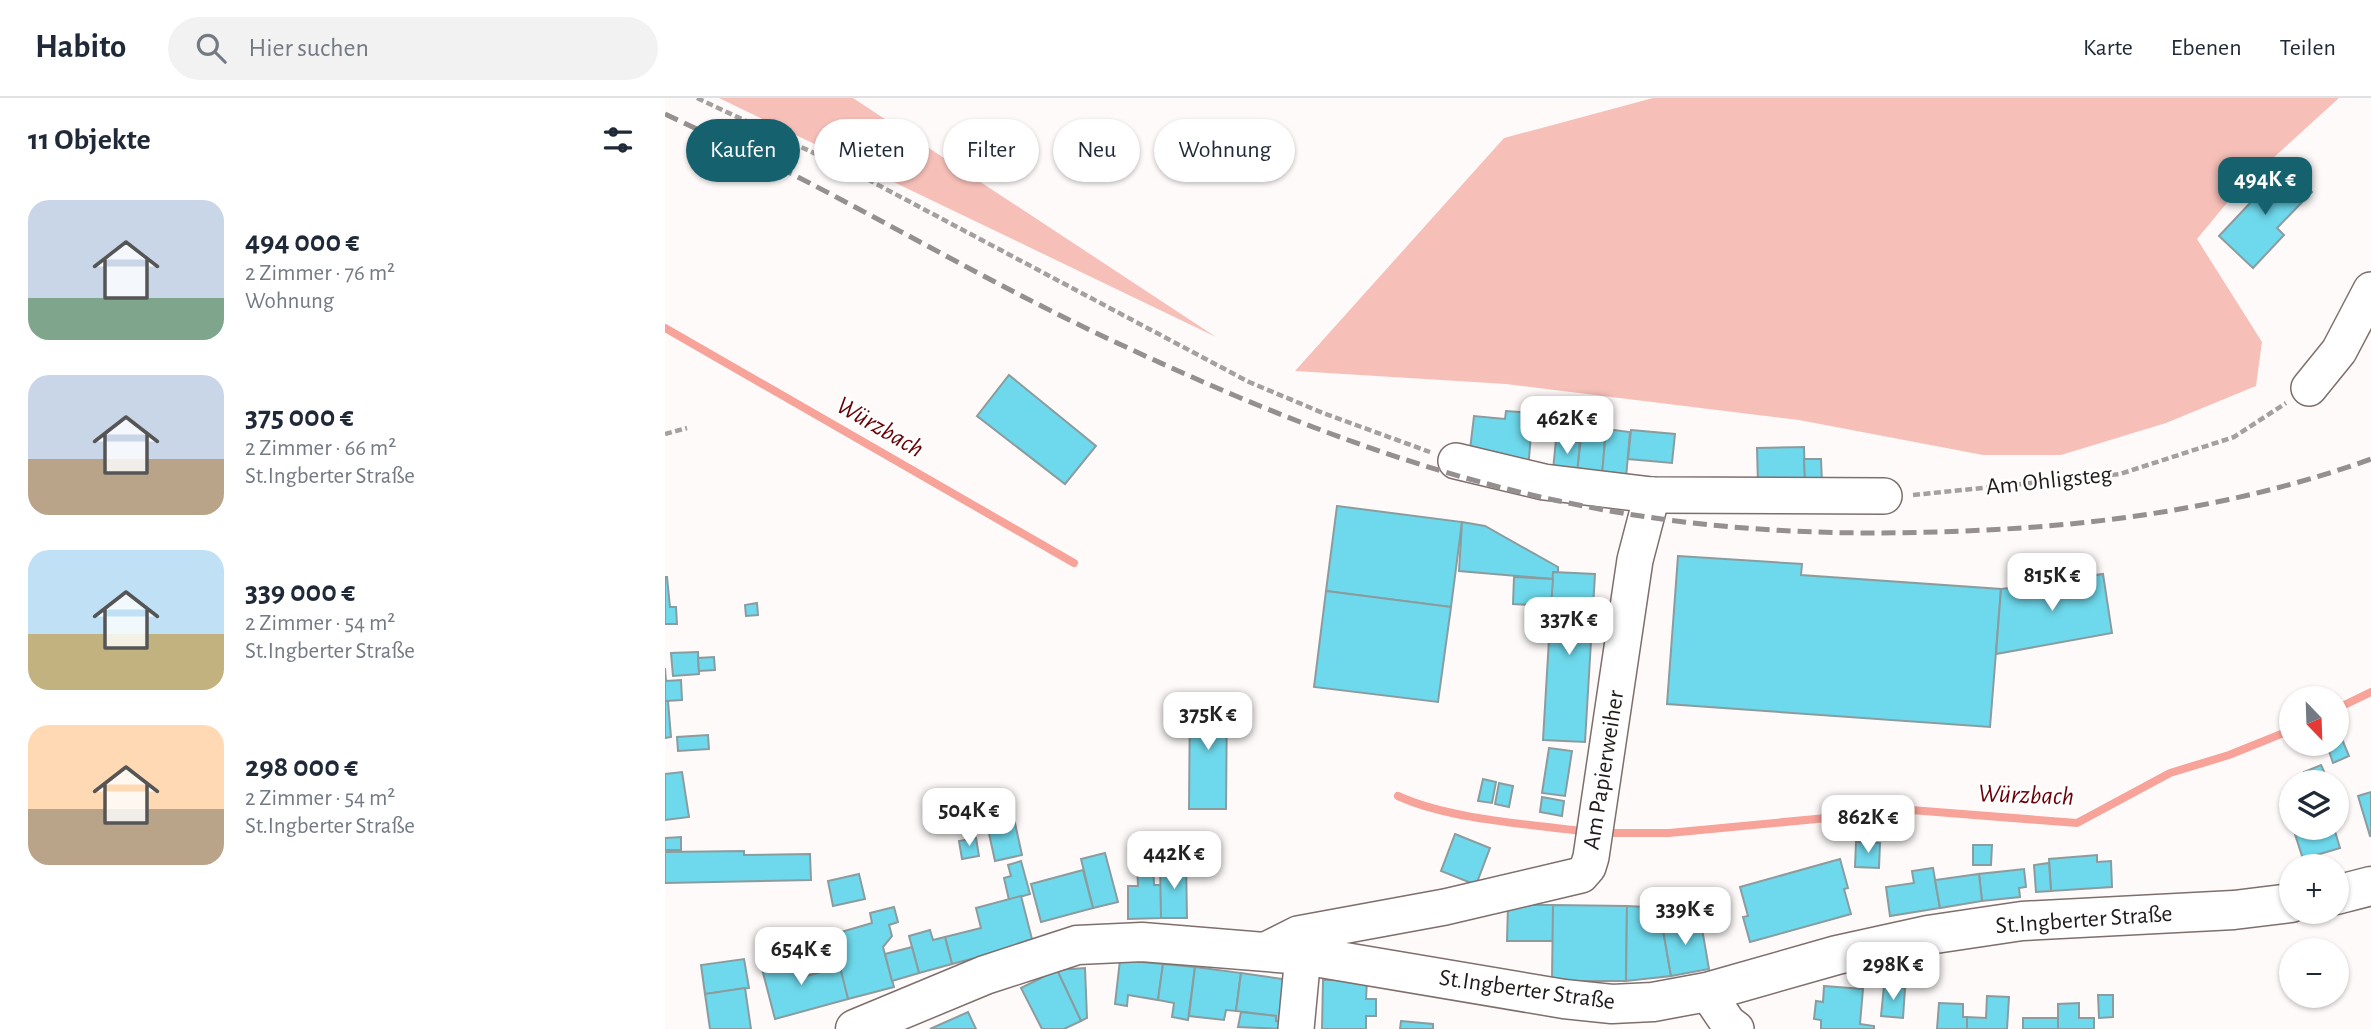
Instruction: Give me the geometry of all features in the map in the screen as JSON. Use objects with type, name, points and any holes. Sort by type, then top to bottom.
[{"type":"main road","points":[[2349,892],[2371,886]]},
{"type":"main road","name":"St.Ingberter Straße","points":[[855,1029],[985,975],[1077,945],[1142,942],[1303,955],[1564,999],[1612,1004],[1653,1002],[1707,992],[1837,955],[1941,933],[2022,921],[2234,910],[2279,904]]},
{"type":"street","points":[[2309,388],[2339,351],[2371,290]]},
{"type":"street","points":[[1455,461],[1544,482],[1652,495],[1884,496]]},
{"type":"street","name":"Am Papierweiher","points":[[1263,951],[1298,934],[1445,907],[1581,875],[1588,867],[1635,560],[1652,495]]},
{"type":"street","points":[[1296,1029],[1303,955]]},
{"type":"street","points":[[1707,992],[1728,1023],[1736,1029]]},
{"type":"path","points":[[697,98],[850,170],[1249,382],[1323,414],[1455,461]]},
{"type":"path","name":"Am Ohligsteg","points":[[1884,496],[2120,474],[2234,437],[2309,388]]},
{"type":"path","points":[[665,434],[687,428]]},
{"type":"shaded area","points":[[719,98],[853,98],[885,119],[814,119],[814,144],[800,137],[800,119],[763,119]]},
{"type":"shaded area","points":[[1653,98],[2339,98],[2236,192],[2197,239],[2262,342],[2256,386],[2166,423],[2061,455],[1983,455],[1799,420],[1506,384],[1295,371],[1504,138]]},
{"type":"shaded area","points":[[929,148],[943,157],[943,182],[981,182],[1216,337],[894,182],[929,182]]},
{"type":"building","points":[[2285,166],[2312,192],[2277,228],[2284,235],[2253,268],[2219,236]]},
{"type":"building","points":[[1009,375],[1096,446],[1065,484],[977,416]]},
{"type":"building","points":[[1506,411],[1533,413],[1528,469],[1469,458],[1474,416],[1505,419]]},
{"type":"building","points":[[1582,427],[1606,429],[1602,475],[1577,473]]},
{"type":"building","points":[[1606,429],[1630,432],[1626,478],[1602,475]]},
{"type":"building","points":[[1631,430],[1675,434],[1672,463],[1628,459]]},
{"type":"building","points":[[1556,440],[1580,442],[1577,473],[1553,470]]},
{"type":"building","points":[[1804,447],[1805,483],[1758,485],[1757,448]]},
{"type":"building","points":[[1804,459],[1821,459],[1822,483],[1805,483]]},
{"type":"building","points":[[1337,506],[1462,522],[1451,607],[1326,591]]},
{"type":"building","points":[[1462,522],[1485,526],[1558,567],[1558,572],[1553,572],[1553,579],[1459,571]]},
{"type":"building","points":[[1678,556],[1802,564],[1801,575],[2001,589],[1990,727],[1667,704]]},
{"type":"building","points":[[1553,572],[1595,574],[1585,742],[1543,740]]},
{"type":"building","points":[[2103,574],[2112,633],[1996,654],[2001,589]]},
{"type":"building","points":[[665,577],[670,607],[676,607],[677,624],[665,624]]},
{"type":"building","points":[[1514,577],[1553,579],[1551,606],[1513,604]]},
{"type":"building","points":[[1326,591],[1451,607],[1438,702],[1314,687]]},
{"type":"building","points":[[757,603],[758,615],[746,616],[745,605]]},
{"type":"building","points":[[698,652],[699,674],[673,676],[671,653]]},
{"type":"building","points":[[714,657],[715,670],[699,671],[698,658]]},
{"type":"building","points":[[665,668],[666,681],[681,680],[682,700],[665,701]]},
{"type":"building","points":[[1190,695],[1227,695],[1226,809],[1189,809]]},
{"type":"building","points":[[665,701],[668,701],[671,737],[665,738]]},
{"type":"building","points":[[708,735],[709,749],[678,751],[677,737]]},
{"type":"building","points":[[1549,748],[1572,751],[1565,796],[1542,793]]},
{"type":"building","points":[[2331,756],[2349,756],[2333,763]]},
{"type":"building","points":[[2321,765],[2323,770],[2309,770]]},
{"type":"building","points":[[682,772],[689,817],[665,820],[665,774]]},
{"type":"building","points":[[1483,779],[1496,782],[1492,803],[1478,801]]},
{"type":"building","points":[[1499,783],[1513,786],[1509,807],[1495,804]]},
{"type":"building","points":[[2371,792],[2371,836],[2370,836],[2358,796]]},
{"type":"building","points":[[1542,797],[1564,801],[1562,816],[1540,812]]},
{"type":"building","points":[[1015,823],[1022,855],[995,861],[988,829]]},
{"type":"building","points":[[1455,834],[1490,848],[1476,885],[1441,871]]},
{"type":"building","points":[[681,837],[681,850],[665,850],[665,838]]},
{"type":"building","points":[[976,838],[979,856],[962,859],[959,841]]},
{"type":"building","points":[[2297,840],[2338,840],[2340,848],[2320,854],[2301,854]]},
{"type":"building","points":[[1856,842],[1880,843],[1879,868],[1855,867]]},
{"type":"building","points":[[1973,845],[1992,845],[1991,865],[1973,865]]},
{"type":"building","points":[[744,851],[744,855],[810,854],[811,880],[665,883],[665,852]]},
{"type":"building","points":[[1105,853],[1118,902],[1093,908],[1081,859]]},
{"type":"building","points":[[2097,855],[2097,862],[2111,861],[2112,887],[2051,891],[2049,859]]},
{"type":"building","points":[[1840,859],[1848,888],[1844,889],[1851,914],[1750,942],[1743,917],[1748,916],[1740,887]]},
{"type":"building","points":[[1021,861],[1030,894],[1009,900],[1004,878],[1011,876],[1008,865]]},
{"type":"building","points":[[1137,861],[1153,861],[1154,885],[1161,885],[1161,918],[1128,919],[1128,886],[1138,886]]},
{"type":"building","points":[[1186,863],[1187,918],[1161,918],[1160,864]]},
{"type":"building","points":[[2049,863],[2051,891],[2036,892],[2034,865]]},
{"type":"building","points":[[1933,868],[1940,908],[1890,916],[1886,887],[1914,883],[1912,871]]},
{"type":"building","points":[[2024,869],[2026,887],[2019,888],[2020,897],[1982,901],[1979,874]]},
{"type":"building","points":[[1083,870],[1093,908],[1041,922],[1031,884]]},
{"type":"building","points":[[859,874],[865,899],[833,906],[828,881]]},
{"type":"building","points":[[1979,874],[1982,901],[1940,908],[1935,880]]},
{"type":"building","points":[[1021,896],[1033,943],[952,964],[945,937],[981,928],[976,908]]},
{"type":"building","points":[[1508,905],[1553,905],[1553,941],[1507,941]]},
{"type":"building","points":[[1553,905],[1627,906],[1626,981],[1552,981]]},
{"type":"building","points":[[1627,906],[1647,907],[1647,927],[1662,924],[1671,976],[1626,981]]},
{"type":"building","points":[[894,907],[898,922],[889,925],[892,936],[883,947],[894,987],[848,999],[831,935],[872,923],[870,913]]},
{"type":"building","points":[[1700,917],[1709,969],[1671,976],[1662,924]]},
{"type":"building","points":[[930,930],[933,940],[945,937],[952,964],[919,973],[909,936]]},
{"type":"building","points":[[912,947],[919,973],[892,981],[885,954]]},
{"type":"building","points":[[800,954],[806,976],[840,967],[848,999],[775,1019],[761,965]]},
{"type":"building","points":[[744,959],[749,988],[705,994],[701,965]]},
{"type":"building","points":[[1120,960],[1163,964],[1158,1000],[1128,995],[1127,1006],[1115,1004]]},
{"type":"building","points":[[1163,964],[1195,967],[1188,1020],[1172,1017],[1174,1003],[1158,1000]]},
{"type":"building","points":[[1195,967],[1241,973],[1236,1011],[1226,1010],[1224,1020],[1189,1016]]},
{"type":"building","points":[[1085,968],[1087,1018],[1081,1021],[1057,970]]},
{"type":"building","points":[[1057,970],[1081,1021],[1064,1029],[1042,1029],[1021,988]]},
{"type":"building","points":[[1241,973],[1290,980],[1284,1022],[1276,1021],[1276,1016],[1236,1011]]},
{"type":"building","points":[[1323,980],[1367,980],[1366,999],[1376,999],[1376,1016],[1366,1016],[1366,1029],[1322,1029]]},
{"type":"building","points":[[1824,986],[1863,989],[1860,1024],[1874,1026],[1874,1029],[1821,1029],[1821,1020],[1814,1019],[1816,1001],[1823,1002]]},
{"type":"building","points":[[1884,986],[1905,988],[1903,1018],[1881,1016]]},
{"type":"building","points":[[745,988],[751,1029],[710,1029],[705,994]]},
{"type":"building","points":[[2098,995],[2113,995],[2113,1017],[2099,1018]]},
{"type":"building","points":[[1987,996],[2009,997],[2007,1029],[1967,1029],[1967,1017],[1986,1018]]},
{"type":"building","points":[[1939,1003],[1963,1004],[1967,1029],[1937,1029]]},
{"type":"building","points":[[2079,1003],[2079,1018],[2094,1018],[2094,1029],[2058,1029],[2058,1004]]},
{"type":"building","points":[[968,1012],[976,1029],[930,1029]]},
{"type":"building","points":[[1241,1012],[1276,1016],[1276,1021],[1284,1022],[1283,1029],[1238,1027]]},
{"type":"building","points":[[2023,1018],[2058,1018],[2058,1029],[2023,1029]]},
{"type":"building","points":[[1401,1021],[1433,1024],[1433,1029],[1400,1029]]},
{"type":"waterway","name":"Würzbach","points":[[665,328],[1074,563]]},
{"type":"waterway","name":"Würzbach","points":[[2349,703],[2371,692]]},
{"type":"waterway","name":"Würzbach","points":[[1615,833],[1669,833],[1911,810],[2077,823],[2170,773],[2229,755],[2279,735]]},
{"type":"waterway","name":"Würzbach","points":[[1398,796],[1463,815],[1581,831]]},
{"type":"railway","points":[[665,114],[796,176],[1055,313],[1205,383],[1379,451],[1499,487],[1559,501],[1660,519],[1810,532],[1912,533],[2015,528],[2170,511],[2272,489],[2371,459]]}]
